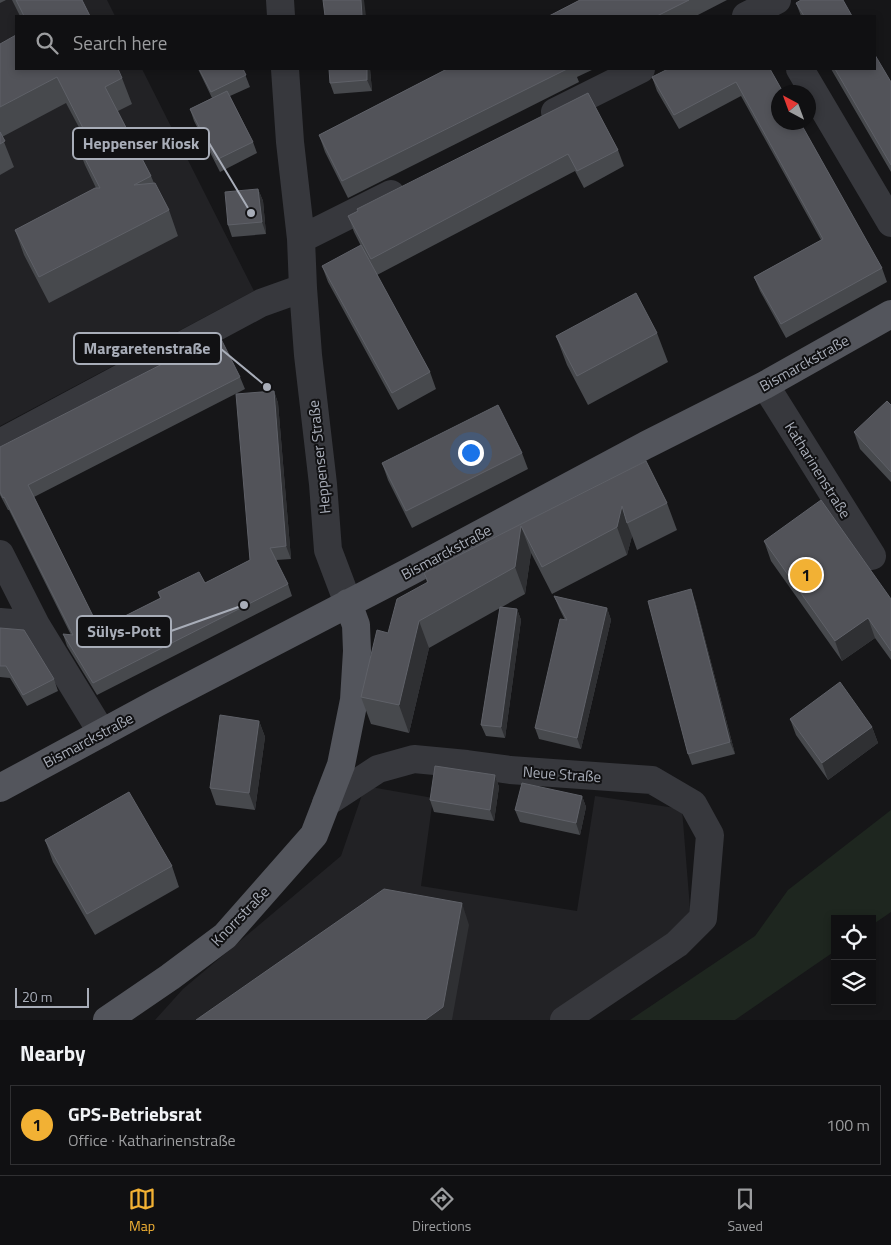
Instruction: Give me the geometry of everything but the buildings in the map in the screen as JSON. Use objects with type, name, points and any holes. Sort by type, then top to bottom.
[{"type":"main road","name":"Bismarckstraße","points":[[0,788],[646,445],[765,385],[891,314]]},
{"type":"main road","name":"Heppenser Straße","points":[[314,835],[341,765],[354,700],[358,651],[356,625],[348,603]]},
{"type":"main road","name":"Knorrstraße","points":[[119,1016],[225,936],[314,835]]},
{"type":"street","points":[[280,0],[281,15]]},
{"type":"street","name":"Heppenser Straße","points":[[285,70],[290,142],[301,239],[302,288],[328,550],[348,603]]},
{"type":"street","points":[[536,121],[639,70]]},
{"type":"street","points":[[801,70],[891,224]]},
{"type":"street","points":[[301,239],[414,182]]},
{"type":"street","points":[[0,443],[262,303],[302,288]]},
{"type":"street","name":"Katharinenstraße","points":[[765,385],[872,556]]},
{"type":"street","points":[[0,554],[36,625],[102,733]]},
{"type":"street","points":[[0,622],[36,625]]},
{"type":"street","name":"Neue Straße","points":[[326,803],[378,769],[414,759],[510,770],[652,780],[693,804],[710,835],[703,918],[677,944],[564,1020]]},
{"type":"shaded area","points":[[0,0],[107,0],[114,15],[15,15],[15,70],[143,70],[254,291],[0,426]]},
{"type":"shaded area","points":[[365,786],[433,798],[421,886],[577,911],[595,796],[682,809],[693,946],[587,1020],[155,1020],[183,989],[341,856]]},
{"type":"shaded area","points":[[891,810],[891,912],[876,922],[876,915],[831,915],[831,954],[735,1020],[630,1020],[755,936],[788,890]]},
{"type":"place","name":"Heppenser Kiosk","points":[[251,213]]},
{"type":"place","name":"Margaretenstraße","points":[[267,387]]},
{"type":"place","name":"GPS-Betriebsrat","points":[[806,575]]},
{"type":"place","name":"Sülys-Pott","points":[[244,605]]}]
